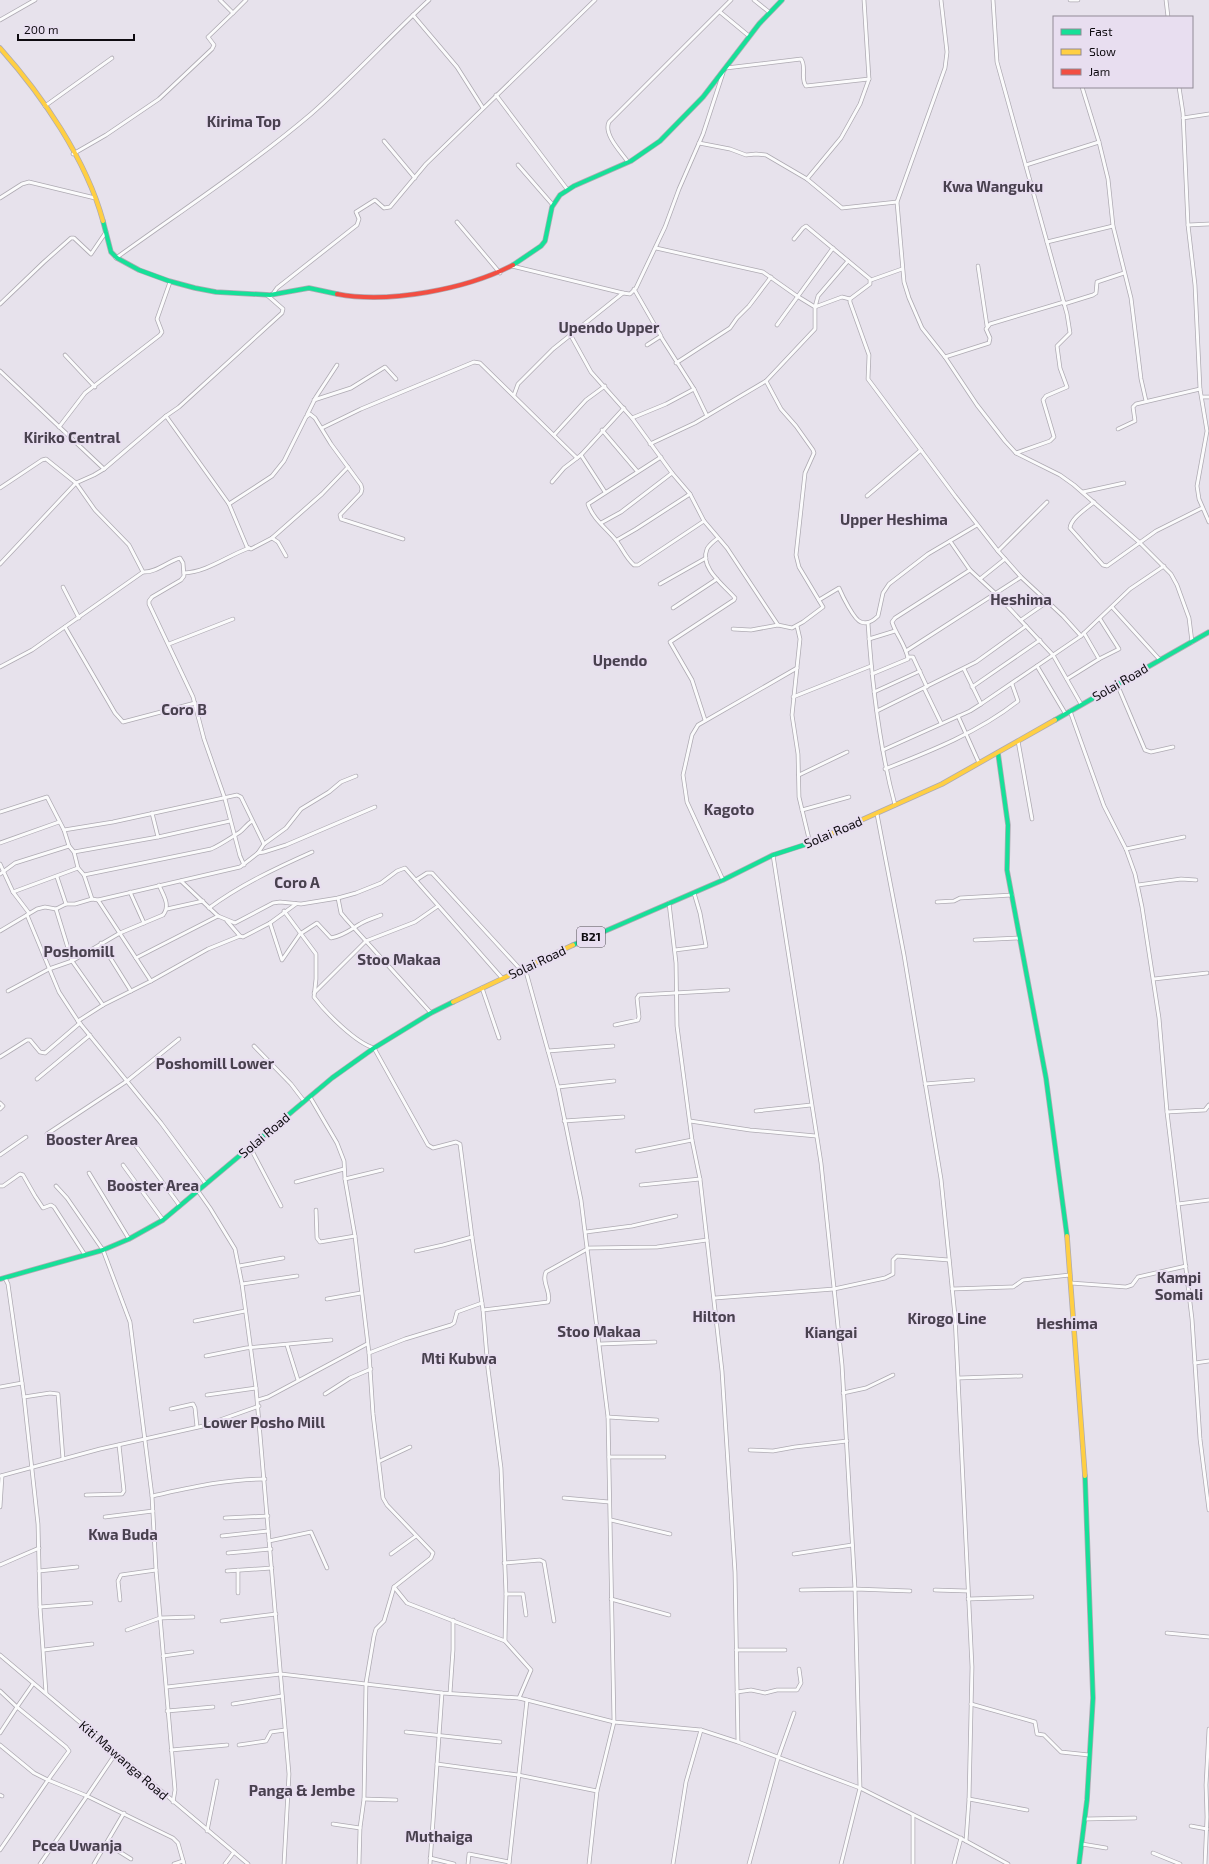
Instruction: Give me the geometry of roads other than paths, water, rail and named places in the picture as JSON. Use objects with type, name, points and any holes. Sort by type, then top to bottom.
[{"type":"main road","points":[[0,48],[26,76],[73,154],[95,198],[111,252],[116,258],[142,271],[170,282],[203,290],[270,295],[284,294],[306,288],[315,288],[342,295],[366,296],[406,294],[458,287],[500,273],[542,246],[546,240],[552,204],[557,197],[567,189],[628,162],[646,152],[660,141],[679,122],[725,69],[749,36],[769,12],[782,0]]},
{"type":"main road","name":"Solai Road","points":[[2,1278],[103,1250],[130,1239],[163,1220],[332,1078],[374,1048],[431,1013],[502,978],[723,880],[773,855],[810,843],[942,784],[998,753],[1065,712],[1070,711],[1209,632]]},
{"type":"main road","points":[[998,753],[1008,825],[1008,870],[1053,1122],[1060,1190],[1065,1217],[1088,1516],[1093,1698],[1085,1819],[1079,1864]]},
{"type":"street","points":[[0,20],[34,0]]},
{"type":"street","points":[[220,0],[233,13]]},
{"type":"street","points":[[73,154],[106,135],[160,99],[212,49],[214,45],[208,37],[246,0]]},
{"type":"street","points":[[116,258],[311,114],[360,69],[429,0]]},
{"type":"street","points":[[0,564],[76,483],[104,469],[166,416],[179,407],[282,313],[283,309],[270,295],[357,225],[359,218],[356,212],[359,209],[375,200],[387,209],[426,164],[594,0]]},
{"type":"street","points":[[628,162],[608,132],[607,126],[609,122],[731,0]]},
{"type":"street","points":[[754,0],[769,12]]},
{"type":"street","points":[[806,179],[841,138],[860,104],[869,79],[864,0]]},
{"type":"street","points":[[941,0],[947,52],[945,68],[897,202],[902,269],[909,298],[922,328],[945,357],[977,405],[1005,441],[1016,452],[1060,475],[1083,492],[1164,566],[1177,585],[1189,618],[1192,642]]},
{"type":"street","points":[[992,0],[996,62],[1064,303],[1070,333],[1057,346],[1060,368],[1067,387],[1046,396],[1043,400],[1054,437],[1050,441],[1016,452]]},
{"type":"street","points":[[1070,0],[1078,0]]},
{"type":"street","points":[[1166,0],[1168,16]]},
{"type":"street","points":[[720,12],[749,36]]},
{"type":"street","points":[[413,15],[457,67],[483,108]]},
{"type":"street","points":[[45,106],[112,58]]},
{"type":"street","points":[[512,266],[630,294],[656,248],[699,143],[725,69],[801,60],[804,64],[803,82],[806,86],[869,79]]},
{"type":"street","points":[[1082,88],[1099,142],[1108,179],[1113,226],[1131,298],[1141,379],[1146,401]]},
{"type":"street","points":[[1179,88],[1188,225],[1195,285],[1200,389],[1208,431],[1197,486],[1202,508],[1209,522]]},
{"type":"street","points":[[496,95],[567,189]]},
{"type":"street","points":[[1182,118],[1209,114]]},
{"type":"street","points":[[384,141],[415,178]]},
{"type":"street","points":[[1026,165],[1099,142]]},
{"type":"street","points":[[699,143],[730,149],[746,155],[766,155],[806,179],[843,209],[897,202]]},
{"type":"street","points":[[518,165],[552,204]]},
{"type":"street","points":[[0,198],[22,184],[29,182],[95,198]]},
{"type":"street","points":[[457,222],[500,273]]},
{"type":"street","points":[[1188,225],[1209,224]]},
{"type":"street","points":[[794,239],[806,226],[871,280]]},
{"type":"street","points":[[1047,242],[1113,226]]},
{"type":"street","points":[[0,304],[71,238],[74,238],[91,254],[106,231]]},
{"type":"street","points":[[656,248],[753,268],[771,277],[815,307]]},
{"type":"street","points":[[777,325],[833,248]]},
{"type":"street","points":[[650,444],[707,416],[766,381],[815,329],[815,307],[818,296],[826,289],[848,262]]},
{"type":"street","points":[[945,357],[989,343],[990,338],[986,329],[987,326],[978,266]]},
{"type":"street","points":[[850,299],[870,284],[871,280],[902,269]]},
{"type":"street","points":[[987,326],[1093,296],[1096,293],[1097,282],[1124,273]]},
{"type":"street","points":[[676,363],[730,328],[771,277]]},
{"type":"street","points":[[59,427],[86,393],[160,335],[162,332],[157,319],[170,282]]},
{"type":"street","points":[[634,289],[660,337],[694,390],[707,416]]},
{"type":"street","points":[[514,395],[518,384],[553,349],[623,293]]},
{"type":"street","points":[[815,307],[842,297],[850,299]]},
{"type":"street","points":[[850,299],[851,307],[869,355],[868,379],[998,551],[1021,577],[1081,636]]},
{"type":"street","points":[[570,334],[591,372],[624,408],[672,473],[690,494],[704,521],[727,548],[752,584],[778,626]]},
{"type":"street","points":[[647,345],[660,337]]},
{"type":"street","points":[[65,355],[95,387]]},
{"type":"street","points":[[322,428],[474,362],[480,363],[577,458]]},
{"type":"street","points":[[229,504],[272,476],[284,461],[314,400],[337,365]]},
{"type":"street","points":[[314,400],[351,388],[385,367],[396,379]]},
{"type":"street","points":[[0,371],[104,469]]},
{"type":"street","points":[[733,629],[751,630],[778,626],[792,628],[824,607],[799,567],[796,555],[805,473],[814,453],[796,426],[781,409],[766,381]]},
{"type":"street","points":[[554,435],[586,400],[605,386]]},
{"type":"street","points":[[1118,429],[1134,422],[1135,418],[1133,407],[1136,404],[1200,389]]},
{"type":"street","points":[[632,418],[666,404],[694,390]]},
{"type":"street","points":[[1202,397],[1209,397]]},
{"type":"street","points":[[552,482],[564,468],[581,455],[602,430],[624,408]]},
{"type":"street","points":[[307,415],[313,415],[362,489],[361,493],[340,515],[341,519],[402,539]]},
{"type":"street","points":[[166,416],[229,504],[246,545],[249,548]]},
{"type":"street","points":[[602,430],[637,471]]},
{"type":"street","points":[[867,496],[921,450]]},
{"type":"street","points":[[581,455],[605,492]]},
{"type":"street","points":[[661,457],[637,471],[588,504],[591,514],[616,540],[627,558],[634,565],[638,564],[704,521]]},
{"type":"street","points":[[0,488],[42,460],[46,459],[76,483],[95,510],[129,545],[143,572]]},
{"type":"street","points":[[184,573],[191,573],[207,568],[272,538],[322,494],[348,467]]},
{"type":"street","points":[[601,523],[621,512],[672,473]]},
{"type":"street","points":[[1083,492],[1124,483]]},
{"type":"street","points":[[616,540],[636,529],[690,494]]},
{"type":"street","points":[[998,551],[1047,502]]},
{"type":"street","points":[[1094,502],[1070,524],[1070,528],[1103,565],[1107,566],[1156,531],[1202,508]]},
{"type":"street","points":[[820,600],[839,588],[857,619],[863,623],[868,623],[878,616],[883,593],[889,584],[913,565],[977,525]]},
{"type":"street","points":[[272,538],[278,542],[286,556]]},
{"type":"street","points":[[705,720],[692,680],[670,642],[735,598],[710,570],[706,558],[707,550],[718,538]]},
{"type":"street","points":[[950,541],[970,570],[996,594],[1053,655],[1081,704]]},
{"type":"street","points":[[0,667],[32,650],[143,572],[152,570],[180,558],[183,562],[184,576],[178,583],[152,597],[149,601],[195,703],[214,770],[225,799],[234,835],[244,865]]},
{"type":"street","points":[[660,584],[706,558]]},
{"type":"street","points":[[980,579],[1005,559]]},
{"type":"street","points":[[883,750],[958,716],[981,704],[1012,684],[1081,636],[1130,589],[1164,566]]},
{"type":"street","points":[[941,723],[920,670],[913,657],[909,657],[894,631],[892,622],[895,618],[970,570]]},
{"type":"street","points":[[906,651],[1021,577]]},
{"type":"street","points":[[673,608],[717,579]]},
{"type":"street","points":[[63,587],[79,618]]},
{"type":"street","points":[[1021,620],[1047,602]]},
{"type":"street","points":[[1112,607],[1160,660]]},
{"type":"street","points":[[169,644],[233,619]]},
{"type":"street","points":[[1067,679],[1099,659],[1119,649],[1100,619]]},
{"type":"street","points":[[868,623],[874,692],[885,769],[895,805]]},
{"type":"street","points":[[797,626],[800,639],[792,715],[798,754],[800,797],[810,843]]},
{"type":"street","points":[[877,711],[964,669],[1026,626]]},
{"type":"street","points":[[65,627],[115,713],[123,722],[195,703]]},
{"type":"street","points":[[869,639],[894,631]]},
{"type":"street","points":[[1084,633],[1099,659]]},
{"type":"street","points":[[972,687],[1040,640]]},
{"type":"street","points":[[872,674],[907,660],[909,657]]},
{"type":"street","points":[[793,697],[871,666]]},
{"type":"street","points":[[1037,666],[1065,712]]},
{"type":"street","points":[[723,880],[687,802],[683,776],[692,735],[698,725],[705,720],[797,668]]},
{"type":"street","points":[[964,669],[981,704]]},
{"type":"street","points":[[874,692],[920,670]]},
{"type":"street","points":[[885,769],[926,753],[992,719],[1018,701],[1012,684]]},
{"type":"street","points":[[1117,684],[1145,750],[1152,752],[1173,747]]},
{"type":"street","points":[[1070,711],[1104,806],[1126,849],[1138,885],[1160,1018],[1168,1112],[1186,1266],[1200,1439],[1209,1510]]},
{"type":"street","points":[[958,716],[979,763]]},
{"type":"street","points":[[1018,741],[1032,819]]},
{"type":"street","points":[[798,774],[847,752]]},
{"type":"street","points":[[0,931],[28,914],[45,907],[56,908],[66,904],[75,904],[92,899],[98,900],[244,865],[258,853],[264,844],[286,828],[301,810],[329,792],[341,782],[356,776]]},
{"type":"street","points":[[64,830],[113,822],[239,795],[264,844]]},
{"type":"street","points":[[0,812],[47,797],[64,830],[69,846],[74,852],[78,868],[84,875],[92,899]]},
{"type":"street","points":[[802,810],[850,797]]},
{"type":"street","points":[[258,853],[286,845],[374,807]]},
{"type":"street","points":[[152,813],[158,837]]},
{"type":"street","points":[[877,813],[902,947],[941,1179],[952,1289],[959,1378],[967,1591],[972,1667],[969,1799],[966,1841]]},
{"type":"street","points":[[74,852],[158,837],[230,821]]},
{"type":"street","points":[[84,875],[218,847],[241,831],[252,821]]},
{"type":"street","points":[[0,843],[59,822]]},
{"type":"street","points":[[1126,849],[1184,837]]},
{"type":"street","points":[[0,874],[15,863],[69,846]]},
{"type":"street","points":[[209,908],[223,898],[280,866],[312,852]]},
{"type":"street","points":[[773,855],[821,1163],[842,1365],[855,1589],[860,1788],[841,1864]]},
{"type":"street","points":[[0,864],[13,892],[28,914],[59,992],[79,1022],[157,1118],[206,1184]]},
{"type":"street","points":[[13,892],[78,868]]},
{"type":"street","points":[[181,881],[218,916],[235,923],[273,903],[280,902],[296,904],[338,898],[381,883],[402,869],[408,871],[502,978]]},
{"type":"street","points":[[416,880],[427,873],[432,873],[523,969],[558,1088],[582,1200],[589,1248],[603,1384],[608,1417],[614,1722],[597,1791],[589,1864]]},
{"type":"street","points":[[57,877],[66,904]]},
{"type":"street","points":[[1138,885],[1181,879],[1196,880]]},
{"type":"street","points":[[8,990],[49,969],[72,961],[120,933],[163,915],[167,908],[167,904],[159,885]]},
{"type":"street","points":[[130,892],[144,923]]},
{"type":"street","points":[[675,950],[706,946],[694,893]]},
{"type":"street","points":[[937,902],[954,901],[960,898],[1012,895]]},
{"type":"street","points":[[338,898],[341,912],[365,941],[431,1013]]},
{"type":"street","points":[[98,900],[151,981]]},
{"type":"street","points":[[167,908],[203,901]]},
{"type":"street","points":[[669,903],[675,950],[677,1026],[692,1140],[700,1179],[715,1298],[722,1371],[735,1572],[738,1742]]},
{"type":"street","points":[[0,1057],[27,1040],[30,1040],[40,1052],[45,1053],[79,1022],[102,1005],[151,981],[208,949],[240,936],[246,936],[270,923],[284,911],[296,904]]},
{"type":"street","points":[[314,993],[365,941],[415,922],[438,906]]},
{"type":"street","points":[[56,908],[72,961],[102,1005]]},
{"type":"street","points":[[284,911],[316,954],[314,997],[325,1012],[366,1046],[374,1048],[428,1145],[433,1148],[456,1142],[460,1144],[483,1310],[488,1369],[501,1468],[506,1594],[505,1641]]},
{"type":"street","points":[[270,923],[282,960],[300,934],[317,923],[331,938],[338,937],[355,929],[361,923],[381,915]]},
{"type":"street","points":[[136,958],[218,916]]},
{"type":"street","points":[[227,921],[240,936]]},
{"type":"street","points":[[975,940],[1019,938]]},
{"type":"street","points":[[101,943],[131,991]]},
{"type":"street","points":[[1154,979],[1207,973]]},
{"type":"street","points":[[482,988],[499,1038]]},
{"type":"street","points":[[614,1025],[638,1020],[637,998],[639,995],[728,990]]},
{"type":"street","points":[[37,1078],[90,1035]]},
{"type":"street","points":[[47,1134],[127,1081],[179,1039]]},
{"type":"street","points":[[254,1046],[287,1080],[304,1101]]},
{"type":"street","points":[[548,1051],[613,1046]]},
{"type":"street","points":[[925,1084],[973,1080]]},
{"type":"street","points":[[558,1088],[614,1081]]},
{"type":"street","points":[[310,1097],[337,1143],[344,1160],[345,1179],[371,1369],[373,1414],[384,1498],[387,1505],[431,1551],[432,1556],[394,1587],[384,1621],[375,1632],[366,1683],[364,1799],[360,1828],[359,1864]]},
{"type":"street","points":[[0,1103],[3,1106],[0,1109]]},
{"type":"street","points":[[1168,1112],[1205,1110],[1209,1105]]},
{"type":"street","points":[[756,1111],[811,1106]]},
{"type":"street","points":[[564,1121],[623,1117]]},
{"type":"street","points":[[690,1121],[750,1130],[816,1136]]},
{"type":"street","points":[[0,1156],[26,1137]]},
{"type":"street","points":[[637,1151],[692,1140]]},
{"type":"street","points":[[136,1146],[180,1206]]},
{"type":"street","points":[[250,1147],[281,1206]]},
{"type":"street","points":[[123,1165],[163,1220]]},
{"type":"street","points":[[296,1182],[344,1169]]},
{"type":"street","points":[[345,1179],[382,1170]]},
{"type":"street","points":[[89,1173],[130,1239]]},
{"type":"street","points":[[0,1186],[3,1186],[20,1174],[23,1175],[43,1208],[51,1205],[54,1207],[85,1255]]},
{"type":"street","points":[[641,1185],[700,1179]]},
{"type":"street","points":[[56,1186],[67,1198],[103,1250],[130,1322],[152,1496],[156,1570],[167,1687],[167,1711],[175,1790],[173,1802]]},
{"type":"street","points":[[198,1191],[235,1249],[242,1284],[259,1406],[289,1774],[284,1864]]},
{"type":"street","points":[[1178,1204],[1209,1200]]},
{"type":"street","points":[[316,1210],[317,1238],[320,1242],[354,1236]]},
{"type":"street","points":[[586,1232],[632,1226],[676,1216]]},
{"type":"street","points":[[416,1251],[443,1246],[472,1237]]},
{"type":"street","points":[[483,1310],[548,1302],[550,1299],[544,1276],[546,1272],[589,1248],[657,1247],[707,1240]]},
{"type":"street","points":[[715,1298],[834,1289],[890,1276],[894,1272],[893,1260],[897,1256],[949,1260]]},
{"type":"street","points":[[238,1266],[283,1258]]},
{"type":"street","points":[[1071,1283],[1126,1287],[1132,1285],[1138,1277],[1186,1266]]},
{"type":"street","points":[[952,1289],[1013,1287],[1023,1280],[1070,1275]]},
{"type":"street","points":[[242,1284],[297,1276]]},
{"type":"street","points":[[2,1278],[8,1284],[32,1467],[39,1548],[40,1607],[46,1693]]},
{"type":"street","points":[[327,1299],[361,1293]]},
{"type":"street","points":[[369,1353],[405,1339],[451,1325],[454,1323],[457,1312],[482,1303]]},
{"type":"street","points":[[195,1321],[245,1311]]},
{"type":"street","points":[[206,1356],[251,1348],[331,1340]]},
{"type":"street","points":[[600,1344],[655,1342]]},
{"type":"street","points":[[258,1400],[268,1397],[367,1344]]},
{"type":"street","points":[[288,1345],[298,1380]]},
{"type":"street","points":[[1195,1363],[1209,1361]]},
{"type":"street","points":[[325,1394],[350,1378],[371,1369]]},
{"type":"street","points":[[843,1393],[866,1388],[893,1375]]},
{"type":"street","points":[[959,1378],[1021,1376]]},
{"type":"street","points":[[0,1387],[22,1383]]},
{"type":"street","points":[[207,1395],[256,1388]]},
{"type":"street","points":[[24,1397],[50,1393],[58,1394],[63,1459]]},
{"type":"street","points":[[171,1409],[193,1404],[196,1408],[197,1427]]},
{"type":"street","points":[[0,1506],[1,1476],[119,1445],[197,1427],[230,1418],[259,1406]]},
{"type":"street","points":[[608,1417],[657,1420]]},
{"type":"street","points":[[750,1450],[773,1451],[847,1441]]},
{"type":"street","points":[[86,1494],[122,1494],[124,1491],[119,1445]]},
{"type":"street","points":[[380,1461],[410,1447]]},
{"type":"street","points":[[609,1457],[664,1457]]},
{"type":"street","points":[[152,1496],[242,1479],[265,1479]]},
{"type":"street","points":[[564,1498],[609,1502]]},
{"type":"street","points":[[105,1517],[153,1511]]},
{"type":"street","points":[[225,1518],[268,1516]]},
{"type":"street","points":[[611,1520],[670,1534]]},
{"type":"street","points":[[222,1536],[268,1531]]},
{"type":"street","points":[[269,1541],[311,1532],[327,1568]]},
{"type":"street","points":[[391,1554],[416,1536]]},
{"type":"street","points":[[794,1554],[852,1545]]},
{"type":"street","points":[[0,1565],[39,1548]]},
{"type":"street","points":[[228,1553],[270,1549]]},
{"type":"street","points":[[504,1562],[540,1560],[544,1562],[554,1621]]},
{"type":"street","points":[[39,1571],[77,1567]]},
{"type":"street","points":[[227,1571],[272,1568]]},
{"type":"street","points":[[120,1600],[118,1581],[120,1575],[156,1570]]},
{"type":"street","points":[[238,1570],[238,1593]]},
{"type":"street","points":[[394,1587],[407,1603],[505,1641],[531,1670],[519,1698]]},
{"type":"street","points":[[801,1590],[855,1589],[910,1591]]},
{"type":"street","points":[[935,1590],[967,1591]]},
{"type":"street","points":[[506,1594],[523,1594],[526,1615]]},
{"type":"street","points":[[968,1599],[1032,1597]]},
{"type":"street","points":[[611,1599],[669,1615]]},
{"type":"street","points":[[40,1607],[91,1603]]},
{"type":"street","points":[[222,1621],[276,1614]]},
{"type":"street","points":[[127,1630],[160,1618],[193,1618]]},
{"type":"street","points":[[450,1693],[453,1650],[452,1620]]},
{"type":"street","points":[[1168,1633],[1209,1637]]},
{"type":"street","points":[[44,1650],[92,1644]]},
{"type":"street","points":[[736,1650],[785,1650]]},
{"type":"street","points":[[163,1656],[192,1652]]},
{"type":"street","name":"Kiti Mawanga Road","points":[[0,1655],[248,1864]]},
{"type":"street","points":[[737,1692],[751,1690],[765,1693],[777,1690],[797,1690],[801,1683],[799,1669]]},
{"type":"street","points":[[167,1687],[281,1674],[442,1693],[519,1698],[614,1722],[701,1730],[738,1742],[860,1788],[966,1841],[1008,1864]]},
{"type":"street","points":[[0,1733],[33,1684]]},
{"type":"street","points":[[0,1691],[69,1751],[0,1850]]},
{"type":"street","points":[[430,1864],[442,1693]]},
{"type":"street","points":[[233,1704],[282,1696]]},
{"type":"street","points":[[468,1864],[469,1854],[509,1863],[527,1700]]},
{"type":"street","points":[[971,1704],[1035,1722],[1038,1734],[1044,1735],[1061,1752],[1089,1755]]},
{"type":"street","points":[[167,1711],[213,1707]]},
{"type":"street","points":[[749,1864],[778,1758],[794,1713]]},
{"type":"street","points":[[1205,1864],[1207,1829],[1206,1785],[1209,1729]]},
{"type":"street","points":[[239,1745],[266,1741],[270,1732],[285,1730]]},
{"type":"street","points":[[673,1864],[686,1782],[701,1730]]},
{"type":"street","points":[[406,1732],[439,1737],[472,1738],[500,1742]]},
{"type":"street","points":[[0,1746],[34,1773],[124,1813],[173,1838],[178,1843],[184,1862],[174,1864]]},
{"type":"street","points":[[171,1750],[227,1746]]},
{"type":"street","points":[[40,1864],[116,1753]]},
{"type":"street","points":[[437,1764],[518,1775],[597,1791]]},
{"type":"street","points":[[207,1831],[217,1781]]},
{"type":"street","points":[[364,1799],[396,1800]]},
{"type":"street","points":[[969,1799],[1027,1810]]},
{"type":"street","points":[[94,1864],[124,1813]]},
{"type":"street","points":[[913,1815],[913,1864]]},
{"type":"street","points":[[1085,1819],[1135,1818]]},
{"type":"street","points":[[333,1824],[360,1828]]},
{"type":"street","points":[[1191,1826],[1207,1829]]},
{"type":"street","points":[[954,1864],[960,1838]]},
{"type":"street","points":[[107,1844],[131,1859]]},
{"type":"street","points":[[1082,1844],[1106,1848]]},
{"type":"street","points":[[225,1864],[234,1852]]},
{"type":"street","points":[[1153,1853],[1180,1864]]},
{"type":"street","points":[[430,1858],[454,1864]]},
{"type":"district","name":"Kirima Top","points":[[244,122]]},
{"type":"district","name":"Kwa Wanguku","points":[[993,187]]},
{"type":"district","name":"Upendo Upper","points":[[609,328]]},
{"type":"district","name":"Kiriko Central","points":[[72,438]]},
{"type":"district","name":"Upper Heshima","points":[[894,520]]},
{"type":"district","name":"Heshima","points":[[1021,600]]},
{"type":"district","name":"Upendo","points":[[620,661]]},
{"type":"district","name":"Coro B","points":[[184,710]]},
{"type":"district","name":"Kagoto","points":[[729,810]]},
{"type":"district","name":"Coro A","points":[[297,883]]},
{"type":"district","name":"Poshomill","points":[[79,952]]},
{"type":"district","name":"Stoo Makaa","points":[[399,960]]},
{"type":"district","name":"Poshomill Lower","points":[[215,1064]]},
{"type":"district","name":"Booster Area","points":[[92,1140]]},
{"type":"district","name":"Booster Area","points":[[153,1186]]},
{"type":"district","name":"Kampi Somali","points":[[1179,1286]]},
{"type":"district","name":"Hilton","points":[[714,1317]]},
{"type":"district","name":"Kirogo Line","points":[[947,1319]]},
{"type":"district","name":"Heshima","points":[[1067,1324]]},
{"type":"district","name":"Stoo Makaa","points":[[599,1332]]},
{"type":"district","name":"Kiangai","points":[[831,1333]]},
{"type":"district","name":"Mti Kubwa","points":[[459,1359]]},
{"type":"district","name":"Lower Posho Mill","points":[[264,1423]]},
{"type":"district","name":"Kwa Buda","points":[[123,1535]]},
{"type":"district","name":"Panga & Jembe","points":[[302,1791]]},
{"type":"district","name":"Muthaiga","points":[[439,1837]]},
{"type":"district","name":"Pcea Uwanja","points":[[77,1846]]}]
